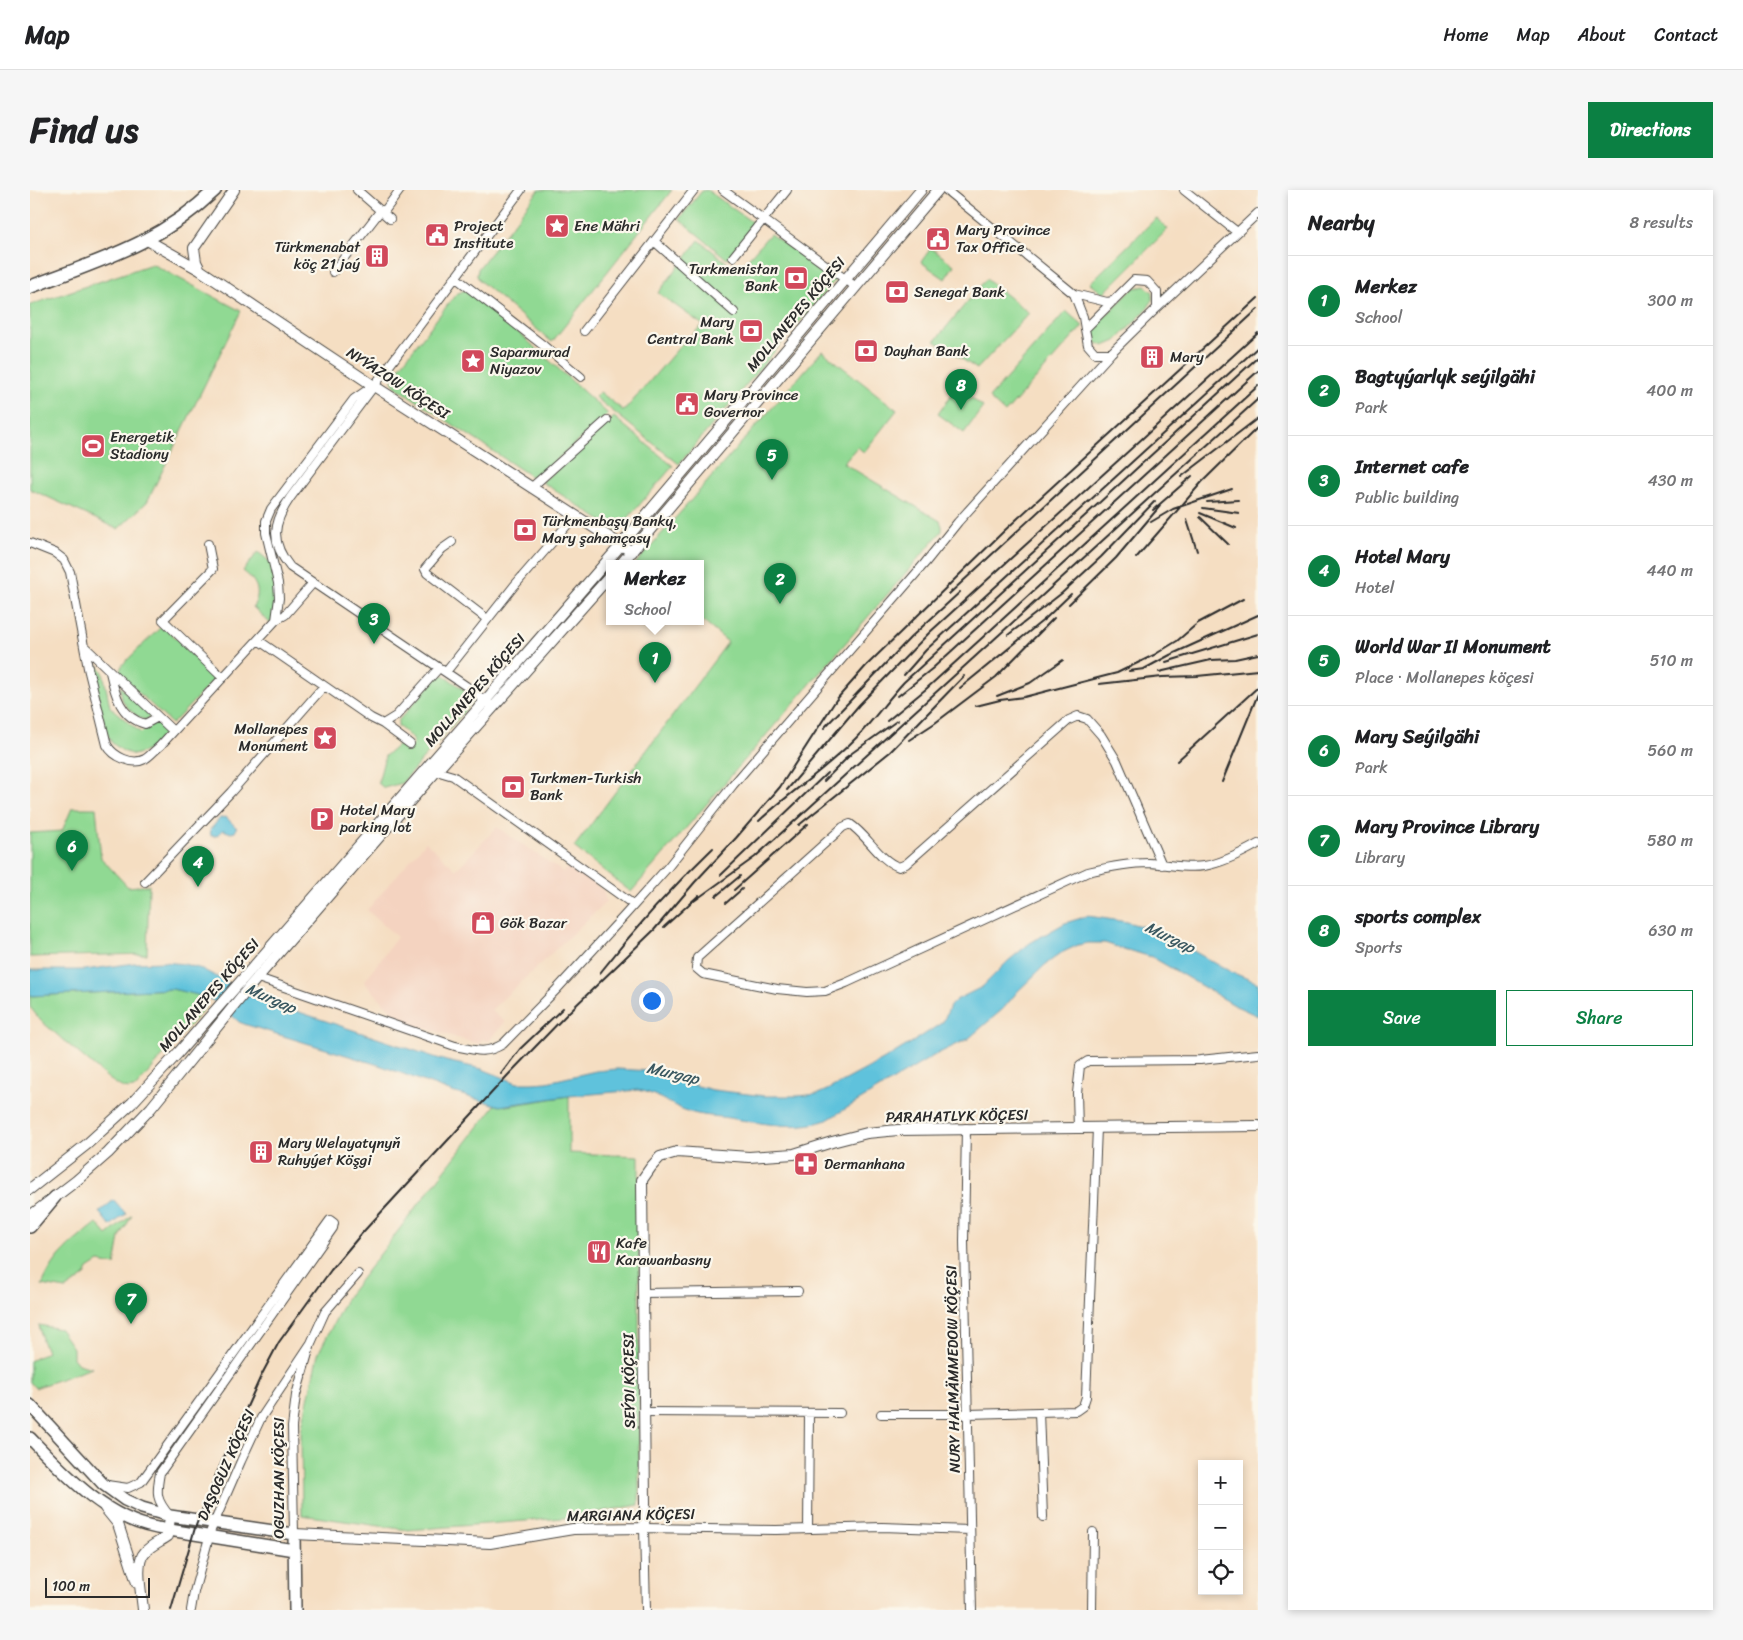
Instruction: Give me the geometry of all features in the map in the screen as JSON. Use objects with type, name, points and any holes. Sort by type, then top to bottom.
[{"type":"main road","points":[[30,287],[95,263],[147,240],[188,214],[215,190]]},
{"type":"main road","points":[[30,277],[53,278]]},
{"type":"main road","points":[[30,1227],[55,1197]]},
{"type":"main road","points":[[30,1396],[34,1409],[68,1447],[103,1484],[125,1500],[142,1508],[170,1516],[294,1534]]},
{"type":"main road","points":[[32,1441],[102,1505],[141,1525],[294,1550]]},
{"type":"main road","points":[[53,1461],[68,1447]]},
{"type":"main road","name":"OGUZHAN KÖÇESI","points":[[294,1534],[295,1610]]},
{"type":"street","points":[[200,270],[196,262],[194,248],[234,190]]},
{"type":"street","points":[[357,190],[390,219]]},
{"type":"street","points":[[333,272],[400,190]]},
{"type":"street","points":[[489,704],[290,567],[283,559],[276,527],[280,513],[520,190]]},
{"type":"street","points":[[584,332],[694,190]]},
{"type":"street","points":[[723,190],[856,287]]},
{"type":"street","points":[[734,257],[787,190]]},
{"type":"street","name":"MOLLANEPES KÖÇESI","points":[[609,560],[921,190]]},
{"type":"street","name":"MOLLANEPES KÖÇESI","points":[[625,560],[938,190]]},
{"type":"street","points":[[946,190],[1074,294],[1106,302],[1113,300]]},
{"type":"street","points":[[1184,190],[1237,232]]},
{"type":"street","points":[[254,982],[455,1046],[485,1052],[503,1044],[570,976],[668,866],[733,785],[925,563],[958,522],[1112,353],[1258,213]]},
{"type":"street","name":"NYÝAZOW KÖÇESI","points":[[147,240],[200,270],[374,386],[632,552]]},
{"type":"street","points":[[654,241],[734,312]]},
{"type":"street","points":[[455,277],[544,346],[581,378]]},
{"type":"street","points":[[1085,329],[1134,280],[1147,281],[1158,292],[1157,308]]},
{"type":"street","points":[[1074,294],[1083,316],[1088,345],[1095,353],[1112,353]]},
{"type":"street","points":[[276,620],[279,598],[278,583],[266,533],[266,521],[271,509],[354,399],[374,386]]},
{"type":"street","points":[[532,487],[606,420]]},
{"type":"street","points":[[383,724],[396,716],[442,670],[575,516]]},
{"type":"street","points":[[452,542],[442,549],[425,569],[427,574],[487,619]]},
{"type":"street","points":[[30,543],[64,560],[70,572],[84,646],[107,745],[110,750],[128,761],[135,762],[149,756],[313,583]]},
{"type":"street","points":[[208,544],[213,569],[164,620],[223,678]]},
{"type":"street","name":"MOLLANEPES KÖÇESI","points":[[30,1216],[76,1181],[108,1152],[151,1108],[254,982],[436,772],[489,704],[606,563]]},
{"type":"street","name":"MOLLANEPES KÖÇESI","points":[[30,1189],[93,1139],[132,1103],[489,704],[606,580]]},
{"type":"street","points":[[258,640],[410,744]]},
{"type":"street","points":[[84,646],[173,731]]},
{"type":"street","points":[[110,671],[120,706],[134,721],[145,724],[158,716]]},
{"type":"street","points":[[145,882],[231,792],[324,686]]},
{"type":"street","points":[[1162,865],[1117,761],[1101,735],[1088,719],[1078,716],[1069,720],[906,864],[899,867],[891,864],[858,829],[850,824],[843,827],[696,958],[696,968],[703,974],[777,989],[807,992],[825,991],[1088,872],[1121,864],[1150,863],[1162,865],[1181,867],[1205,866],[1239,854],[1258,844]]},
{"type":"street","points":[[436,772],[453,776],[634,904]]},
{"type":"street","points":[[179,1052],[190,1060]]},
{"type":"street","points":[[1078,1128],[1077,1093],[1080,1066],[1088,1061],[1200,1060],[1258,1054]]},
{"type":"street","name":"PARAHATLYK KÖÇESI","points":[[660,1157],[677,1152],[749,1157],[794,1154],[868,1133],[898,1130],[1258,1126]]},
{"type":"street","name":"NURY HALMÄMMEDOW KÖÇESI","points":[[966,1128],[964,1241],[972,1610]]},
{"type":"street","points":[[880,1414],[1039,1412],[1076,1410],[1083,1406],[1086,1397],[1097,1128]]},
{"type":"street","name":"SEÝDI KÖÇESI","points":[[646,1610],[642,1180],[660,1157]]},
{"type":"street","points":[[103,1484],[128,1488],[141,1482],[330,1220],[334,1223],[333,1228],[160,1473],[158,1486],[160,1504],[170,1516],[169,1530],[168,1536],[144,1552],[141,1560],[143,1610]]},
{"type":"street","name":"OGUZHAN KÖÇESI","points":[[294,1534],[292,1427],[296,1395],[311,1344],[325,1312],[358,1274]]},
{"type":"street","points":[[643,1293],[798,1290]]},
{"type":"street","name":"DAŞOGUZ KÖÇESI","points":[[191,1610],[209,1537],[261,1418],[311,1344]]},
{"type":"street","points":[[226,1365],[234,1370]]},
{"type":"street","points":[[644,1412],[840,1413]]},
{"type":"street","points":[[1039,1412],[1043,1517]]},
{"type":"street","points":[[808,1413],[808,1529]]},
{"type":"street","points":[[102,1505],[118,1524],[141,1596]]},
{"type":"street","name":"MARGIANA KÖÇESI","points":[[294,1534],[490,1543],[573,1529],[808,1529],[882,1527],[970,1530]]},
{"type":"street","points":[[1092,1610],[1093,1532]]},
{"type":"shaded area","name":"Gök Bazar","points":[[497,827],[563,872],[570,865],[603,890],[606,902],[491,1010],[505,1022],[488,1042],[483,1039],[478,1044],[401,1021],[364,982],[397,937],[367,910],[426,842],[456,870]]},
{"type":"green space","points":[[539,190],[672,190],[552,342],[480,281],[477,276],[478,269]]},
{"type":"green space","points":[[707,190],[756,225],[727,259],[679,219],[702,191]]},
{"type":"green space","points":[[1156,218],[1168,229],[1103,294],[1090,283]]},
{"type":"green space","points":[[770,234],[836,279],[679,464],[595,397],[600,392],[624,411],[681,345],[703,325],[658,293],[699,240],[737,271]]},
{"type":"green space","points":[[931,248],[954,265],[945,279],[921,262]]},
{"type":"green space","points":[[152,264],[241,311],[147,502],[118,529],[30,489],[30,305]]},
{"type":"green space","points":[[986,279],[1029,313],[977,369],[935,341]]},
{"type":"green space","points":[[1145,286],[1153,292],[1152,301],[1147,309],[1116,341],[1104,346],[1097,343],[1092,334],[1098,323],[1134,288]]},
{"type":"green space","points":[[465,290],[472,290],[608,414],[535,479],[396,387],[392,381],[395,373],[456,294]]},
{"type":"green space","points":[[1066,311],[1083,326],[1005,413],[989,398]]},
{"type":"green space","points":[[822,351],[897,410],[864,452],[857,447],[843,463],[940,521],[942,526],[942,531],[631,892],[574,847],[728,642],[704,622],[704,560],[639,560]]},
{"type":"green space","points":[[957,387],[983,407],[964,433],[938,414]]},
{"type":"green space","points":[[614,417],[673,466],[617,531],[542,482]]},
{"type":"green space","points":[[258,552],[274,565],[278,583],[272,625],[253,607],[257,596],[256,587],[243,571]]},
{"type":"green space","points":[[163,625],[216,678],[172,724],[121,676],[120,671],[122,665]]},
{"type":"green space","points":[[92,660],[103,672],[110,707],[141,733],[155,719],[167,731],[149,750],[134,755],[123,751],[112,743],[105,730]]},
{"type":"green space","points":[[442,674],[476,698],[402,783],[384,788],[378,783],[385,756],[398,745],[409,749],[413,745],[413,739],[398,726],[398,721],[438,676]]},
{"type":"green space","points":[[120,686],[151,715],[146,720],[136,715],[126,706],[122,699]]},
{"type":"green space","points":[[72,808],[96,808],[101,858],[128,887],[149,885],[147,954],[30,957],[30,833],[62,831]]},
{"type":"green space","points":[[172,989],[198,995],[206,1006],[136,1087],[128,1089],[109,1079],[41,1021],[30,1007],[30,996]]},
{"type":"green space","points":[[569,1096],[569,1153],[639,1156],[639,1505],[564,1518],[408,1530],[302,1515],[301,1431],[318,1354],[347,1297],[496,1104],[506,1106]]},
{"type":"green space","points":[[132,1215],[120,1237],[115,1265],[99,1262],[88,1269],[85,1276],[66,1289],[42,1285],[47,1274],[65,1250],[97,1223],[107,1235]]},
{"type":"green space","points":[[39,1325],[60,1329],[73,1348],[73,1358],[78,1364],[92,1368],[35,1388],[30,1382],[30,1361],[47,1352]]},
{"type":"water","points":[[226,817],[237,828],[235,832],[231,833],[223,830],[216,836],[211,836],[210,830],[220,818]]},
{"type":"water","points":[[1088,916],[1127,922],[1151,929],[1231,972],[1258,983],[1258,1016],[1236,1006],[1152,957],[1105,943],[1078,945],[1061,953],[1045,965],[1018,991],[1003,1009],[968,1039],[935,1055],[827,1120],[791,1126],[692,1113],[638,1090],[569,1096],[500,1106],[452,1092],[382,1066],[247,1025],[239,1022],[212,1000],[172,989],[30,996],[30,970],[85,970],[135,963],[164,962],[184,964],[202,969],[243,991],[272,1003],[446,1061],[482,1069],[517,1083],[547,1082],[596,1071],[617,1069],[660,1072],[686,1083],[713,1090],[765,1096],[798,1096],[818,1094],[827,1090],[919,1038],[943,1022],[950,1006],[956,1000],[982,987],[1008,961],[1030,943],[1065,923]]},
{"type":"water","points":[[114,1200],[126,1214],[110,1226],[99,1212]]},
{"type":"railway","points":[[171,1610],[195,1528],[215,1477],[261,1376],[279,1342],[331,1270],[363,1232],[509,1074],[569,1012],[654,930],[736,838],[780,787],[836,700],[866,666],[1004,531],[1258,298]]},
{"type":"railway","points":[[949,594],[1258,309]]},
{"type":"railway","points":[[787,790],[859,705],[929,633],[1258,333]]},
{"type":"railway","points":[[904,675],[926,650],[1258,347]]},
{"type":"railway","points":[[759,821],[844,749],[863,731],[904,682],[1258,357]]},
{"type":"railway","points":[[898,696],[933,668],[1258,371]]},
{"type":"railway","points":[[887,721],[926,689],[1258,386]]},
{"type":"railway","points":[[694,901],[755,857],[1258,399]]},
{"type":"railway","points":[[1181,477],[1258,418]]},
{"type":"railway","points":[[1136,558],[1202,482],[1258,427]]},
{"type":"railway","points":[[1153,510],[1192,476]]},
{"type":"railway","points":[[1151,522],[1173,509],[1232,489]]},
{"type":"railway","points":[[1207,502],[1238,500]]},
{"type":"railway","points":[[1008,635],[1062,593],[1101,557],[1155,501]]},
{"type":"railway","points":[[1069,604],[1116,558],[1160,506]]},
{"type":"railway","points":[[1203,508],[1239,513]]},
{"type":"railway","points":[[1200,513],[1236,528]]},
{"type":"railway","points":[[1200,517],[1228,544]]},
{"type":"railway","points":[[1187,520],[1197,551]]},
{"type":"railway","points":[[824,728],[911,637],[960,592]]},
{"type":"railway","points":[[960,688],[1046,618],[1071,594]]},
{"type":"railway","points":[[976,706],[1024,697],[1117,673],[1154,655],[1177,641],[1198,623],[1243,599]]},
{"type":"railway","points":[[1129,671],[1144,669],[1170,655],[1258,615]]},
{"type":"railway","points":[[909,740],[996,677],[1054,618]]},
{"type":"railway","points":[[1166,662],[1258,634]]},
{"type":"railway","points":[[1159,672],[1211,660],[1235,659],[1258,654]]},
{"type":"railway","points":[[997,696],[1030,683],[1063,660]]},
{"type":"railway","points":[[1099,684],[1258,670]]},
{"type":"railway","points":[[799,825],[890,752],[964,676]]},
{"type":"railway","points":[[1177,761],[1258,687]]},
{"type":"railway","points":[[1222,782],[1258,694]]},
{"type":"railway","points":[[845,758],[898,720]]},
{"type":"railway","points":[[824,781],[851,754]]},
{"type":"railway","points":[[721,875],[827,773]]},
{"type":"railway","points":[[734,890],[808,824]]},
{"type":"railway","points":[[600,973],[654,908],[713,848]]},
{"type":"railway","points":[[716,896],[740,876]]},
{"type":"railway","points":[[726,903],[742,889]]},
{"type":"railway","points":[[664,927],[699,895]]},
{"type":"railway","points":[[501,1074],[520,1049],[563,1008]]},
{"type":"place","name":"Ene Mähri","points":[[557,226]]},
{"type":"place","name":"Project Institute","points":[[437,235]]},
{"type":"place","name":"Mary Province Tax Office","points":[[938,239]]},
{"type":"place","name":"Türkmenabat köç 21 jaý","points":[[377,256]]},
{"type":"place","name":"Turkmenistan Bank","points":[[796,278]]},
{"type":"place","name":"Senegat Bank","points":[[897,292]]},
{"type":"place","name":"Mary Central Bank","points":[[751,331]]},
{"type":"place","name":"Dayhan Bank","points":[[866,351]]},
{"type":"place","name":"Mary","points":[[1152,357]]},
{"type":"place","name":"Saparmurad Niyazov","points":[[473,361]]},
{"type":"place","name":"Mary Province Governor","points":[[687,404]]},
{"type":"place","name":"sports complex","points":[[961,410]]},
{"type":"place","name":"Energetik Stadiony","points":[[93,446]]},
{"type":"place","name":"World War II Monument","points":[[772,480]]},
{"type":"place","name":"Türkmenbaşy Banky, Mary şahamçasy","points":[[525,530]]},
{"type":"place","name":"Bagtyýarlyk seýilgähi","points":[[780,604]]},
{"type":"place","name":"Internet cafe","points":[[374,644]]},
{"type":"place","name":"Merkez","points":[[655,683]]},
{"type":"place","name":"Mollanepes Monument","points":[[325,738]]},
{"type":"place","name":"Turkmen-Turkish Bank","points":[[513,787]]},
{"type":"place","name":"Hotel Mary parking lot","points":[[322,819]]},
{"type":"place","name":"Mary Seýilgähi","points":[[72,871]]},
{"type":"place","name":"Hotel Mary","points":[[198,887]]},
{"type":"place","name":"Gök Bazar","points":[[483,923]]},
{"type":"place","name":"Mary Welayatynyň Ruhyýet Köşgi","points":[[261,1152]]},
{"type":"place","name":"Dermanhana","points":[[806,1164]]},
{"type":"place","name":"Kafe Karawanbasny","points":[[599,1252]]},
{"type":"place","name":"Mary Province Library","points":[[131,1324]]},
{"type":"water label","name":"Murgap","points":[[1170,937]]},
{"type":"water label","name":"Murgap","points":[[271,998]]},
{"type":"water label","name":"Murgap","points":[[673,1073]]}]
